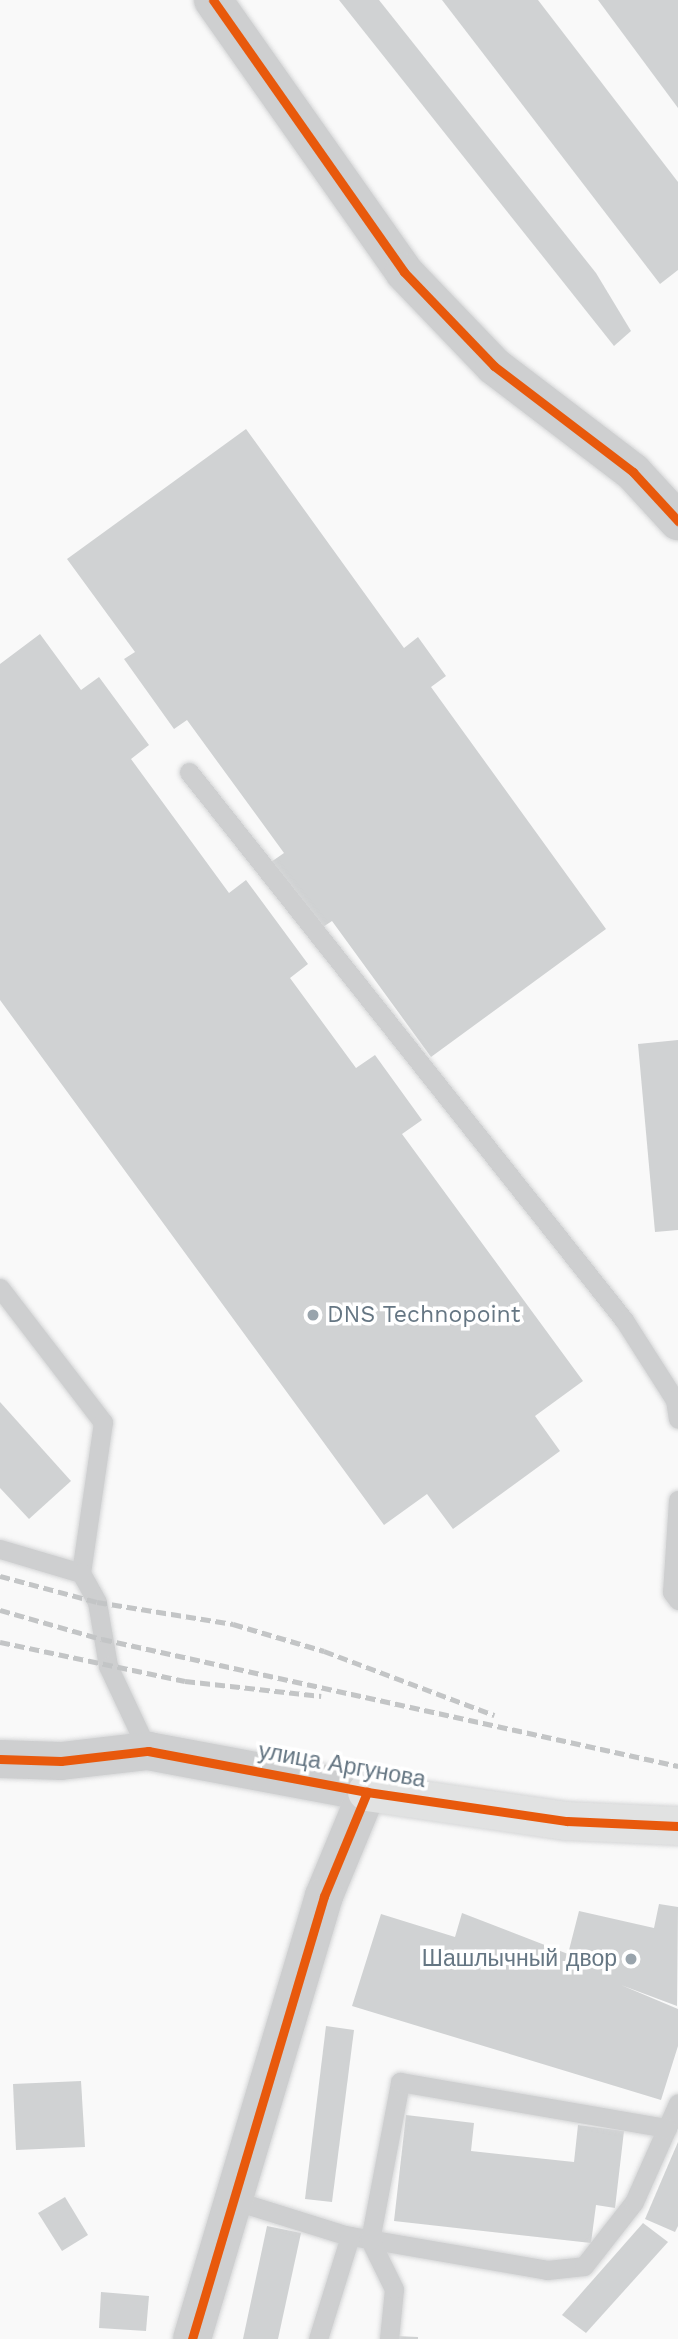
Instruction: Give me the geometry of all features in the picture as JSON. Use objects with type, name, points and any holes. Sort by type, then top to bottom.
[{"type":"street","points":[[213,0],[404,272],[494,366],[633,472],[678,521]]},
{"type":"street","name":"улица Аргунова","points":[[0,1759],[61,1761],[148,1751],[367,1792],[568,1821],[678,1826]]},
{"type":"street","points":[[192,2339],[236,2201],[324,1896],[367,1792]]},
{"type":"lane","points":[[189,772],[624,1320],[675,1399],[678,1419]]},
{"type":"lane","points":[[0,1288],[103,1423],[80,1573],[97,1602],[108,1666],[148,1751]]},
{"type":"lane","points":[[678,1500],[672,1592],[678,1600]]},
{"type":"lane","points":[[0,1549],[80,1573]]},
{"type":"lane","points":[[389,2339],[394,2289],[370,2240],[400,2082],[667,2128]]},
{"type":"lane","points":[[236,2201],[370,2240],[547,2270],[584,2266],[634,2202],[678,2103]]},
{"type":"lane","points":[[318,2339],[350,2236]]},
{"type":"building","points":[[339,0],[379,0],[596,273],[631,331],[614,346]]},
{"type":"building","points":[[442,0],[538,0],[678,182],[678,270],[660,284]]},
{"type":"building","points":[[598,0],[678,0],[678,108]]},
{"type":"building","points":[[246,429],[404,648],[418,637],[446,676],[431,687],[606,929],[431,1057],[332,921],[320,929],[271,862],[284,853],[187,720],[174,729],[124,659],[135,652],[67,559]]},
{"type":"building","points":[[40,634],[81,690],[99,677],[149,745],[131,759],[229,893],[246,880],[308,964],[290,978],[356,1068],[375,1055],[422,1120],[402,1134],[583,1381],[535,1416],[560,1451],[453,1529],[427,1494],[384,1525],[0,1000],[0,664]]},
{"type":"building","points":[[678,1040],[678,1230],[655,1232],[638,1044]]},
{"type":"building","points":[[0,1402],[71,1481],[29,1519],[0,1488]]},
{"type":"building","points":[[659,1904],[678,1907],[677,2006],[621,1985],[678,2009],[678,2046],[661,2100],[352,2006],[381,1914],[455,1937],[462,1913],[568,1954],[579,1911],[654,1928]]},
{"type":"building","points":[[326,2026],[354,2030],[332,2202],[305,2199]]},
{"type":"building","points":[[81,2081],[85,2147],[16,2150],[13,2084]]},
{"type":"building","points":[[406,2115],[474,2123],[471,2151],[574,2162],[578,2125],[624,2131],[615,2208],[596,2205],[591,2243],[394,2221]]},
{"type":"building","points":[[678,2142],[678,2226],[675,2232],[645,2219]]},
{"type":"building","points":[[65,2197],[88,2235],[62,2251],[38,2213]]},
{"type":"building","points":[[643,2223],[668,2242],[586,2333],[562,2315]]},
{"type":"building","points":[[267,2226],[301,2233],[278,2339],[243,2339]]},
{"type":"building","points":[[101,2292],[149,2296],[146,2331],[99,2328]]},
{"type":"building","points":[[396,2336],[418,2337],[418,2339],[396,2339]]},
{"type":"railway","points":[[0,1576],[97,1602],[233,1624],[324,1651],[494,1715]]},
{"type":"railway","points":[[0,1610],[102,1639],[678,1766]]},
{"type":"railway","points":[[0,1642],[185,1681],[321,1696]]},
{"type":"cycle path","points":[[213,0],[404,272],[494,366],[633,472],[678,521]]},
{"type":"cycle path","points":[[0,1759],[61,1761],[148,1751],[367,1792],[567,1821],[678,1826]]},
{"type":"cycle path","points":[[192,2339],[324,1896],[367,1792]]},
{"type":"place","name":"DNS Technopoint","points":[[313,1315]]},
{"type":"place","name":"Шашлычный двор","points":[[631,1959]]}]
